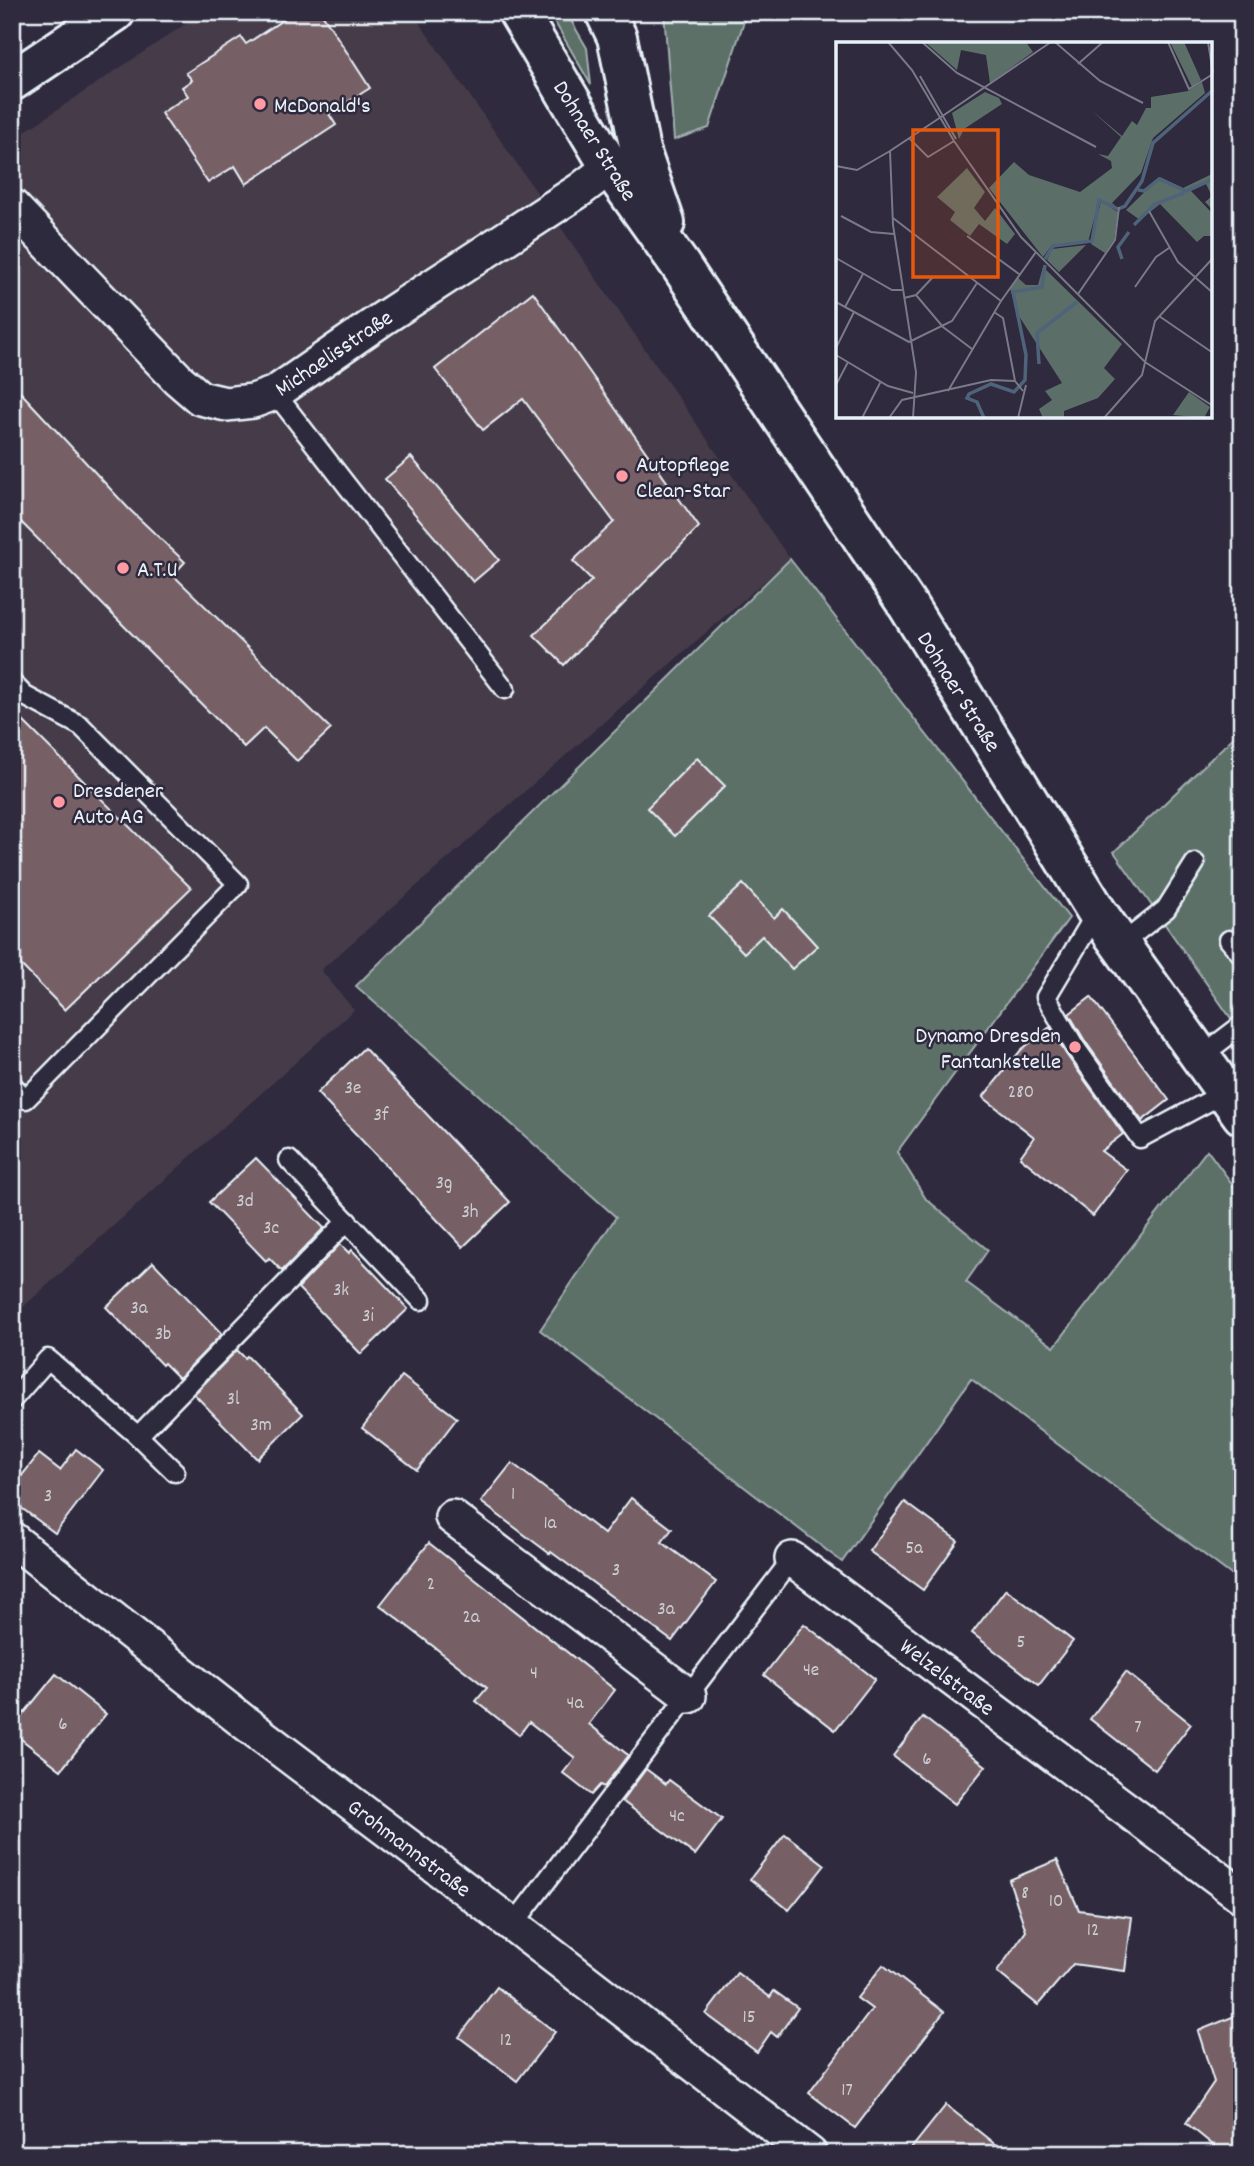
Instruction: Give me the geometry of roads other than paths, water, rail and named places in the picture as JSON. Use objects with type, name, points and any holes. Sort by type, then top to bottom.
[{"type":"main road","name":"Dohnaer Straße","points":[[518,12],[610,167],[680,265],[908,606],[1097,912],[1234,1104]]},
{"type":"main road","name":"Dohnaer Straße","points":[[605,12],[617,37],[639,150],[680,265]]},
{"type":"main road","points":[[12,81],[102,16]]},
{"type":"street","name":"Michaelisstraße","points":[[12,206],[178,379],[200,398],[226,404],[253,401],[275,393],[382,319],[580,190],[610,167]]},
{"type":"street","points":[[452,1517],[689,1696]]},
{"type":"street","name":"Grohmannstraße","points":[[12,1539],[244,1722],[513,1924],[810,2154]]},
{"type":"street","name":"Welzelstraße","points":[[792,1559],[1242,1896]]},
{"type":"lane","points":[[275,393],[505,689]]},
{"type":"lane","points":[[12,683],[25,695],[81,726],[238,884],[26,1099],[12,1085]]},
{"type":"lane","points":[[1120,944],[1166,909],[1195,863]]},
{"type":"lane","points":[[1097,912],[1046,997],[1075,1047],[1132,1127],[1140,1138],[1234,1104]]},
{"type":"lane","points":[[1229,940],[1242,955]]},
{"type":"lane","points":[[1200,1057],[1242,1025]]},
{"type":"lane","points":[[289,1160],[421,1300]]},
{"type":"lane","points":[[138,1436],[347,1221]]},
{"type":"lane","points":[[12,1400],[48,1359],[176,1472]]},
{"type":"lane","name":"Welzelstraße","points":[[513,1924],[792,1559]]},
{"type":"place","name":"McDonald's","points":[[260,104]]},
{"type":"place","name":"Autopflege Clean-Star","points":[[622,476]]},
{"type":"place","name":"A.T.U","points":[[123,568]]},
{"type":"place","name":"Dresdener Auto AG","points":[[59,802]]},
{"type":"place","name":"Dynamo Dresden Fantankstelle","points":[[1075,1047]]}]
